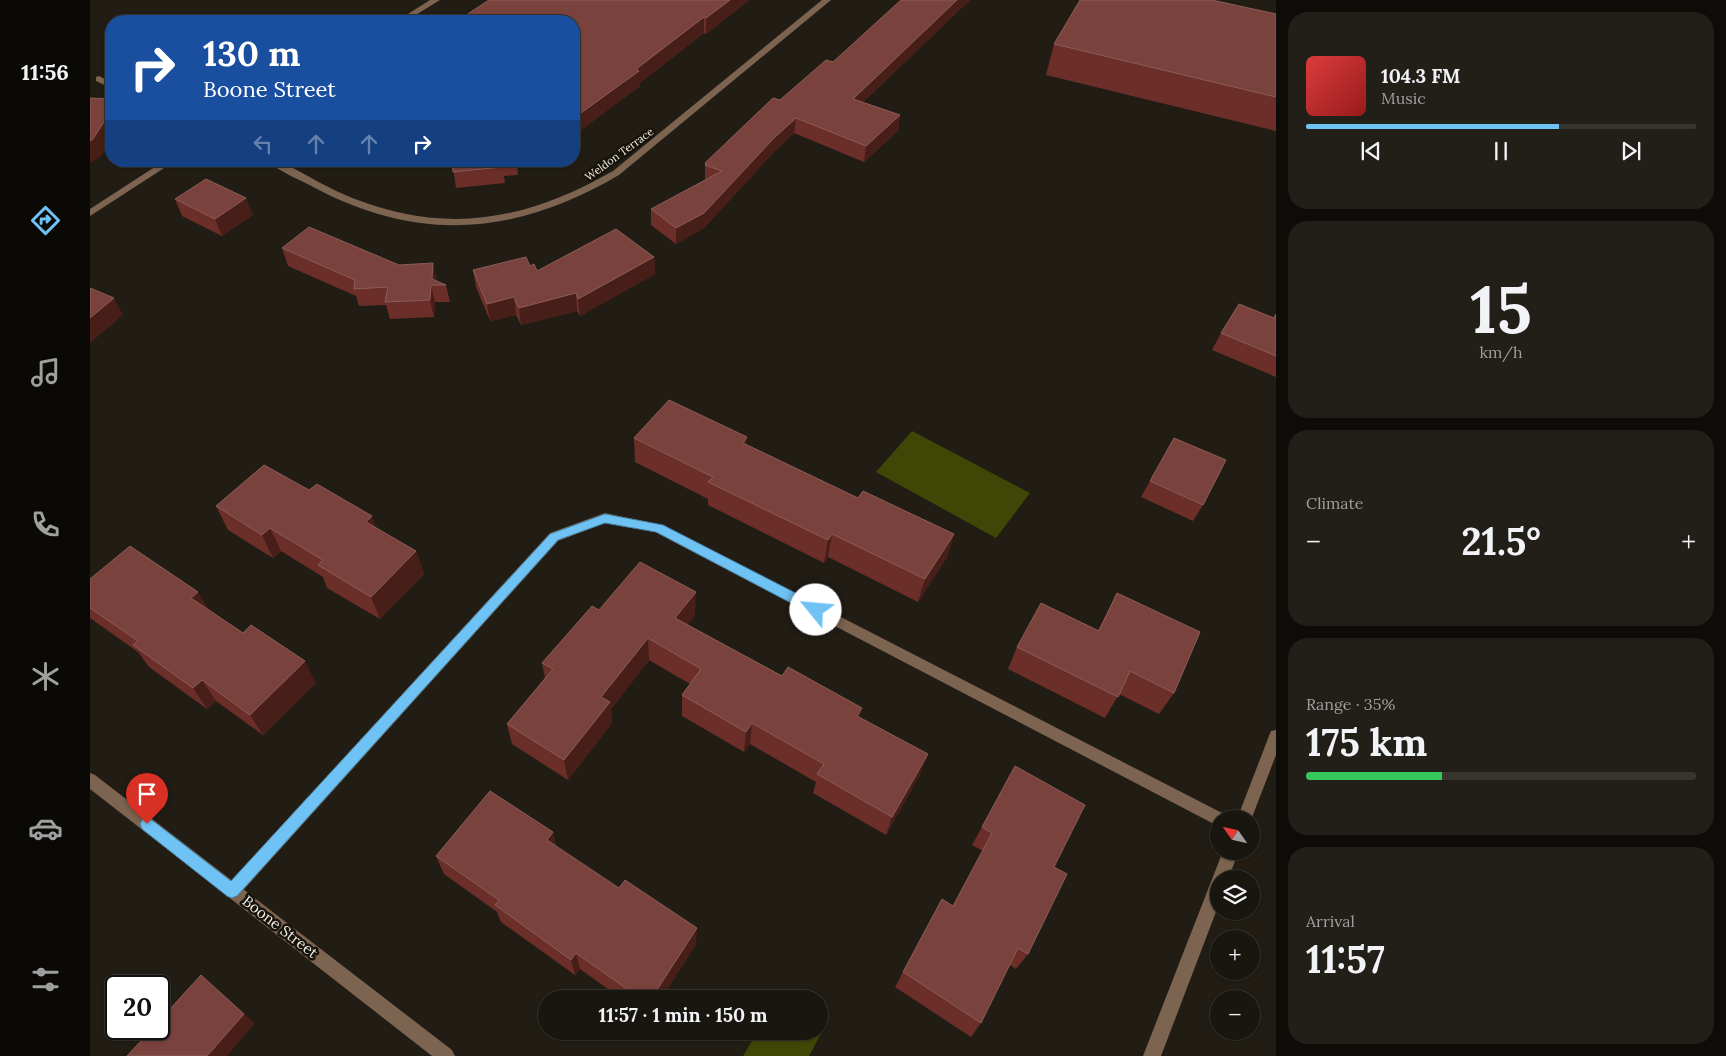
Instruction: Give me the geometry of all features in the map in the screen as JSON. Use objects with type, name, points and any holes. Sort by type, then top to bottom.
[{"type":"street","points":[[411,15],[436,0]]},
{"type":"street","name":"Weldon Terrace","points":[[284,167],[350,201],[386,214],[449,222],[504,220],[529,214],[564,202],[590,190],[616,173],[827,0]]},
{"type":"street","points":[[99,79],[105,82]]},
{"type":"street","points":[[90,213],[162,167]]},
{"type":"street","points":[[232,891],[554,537],[605,518],[658,528],[1210,814]]},
{"type":"street","points":[[1247,810],[1276,736]]},
{"type":"street","name":"Boone Street","points":[[90,780],[446,1056]]},
{"type":"street","points":[[1152,1056],[1210,906]]},
{"type":"green space","points":[[912,431],[1030,493],[996,538],[876,472]]},
{"type":"green space","points":[[753,1040],[818,1040],[809,1056],[743,1056]]},
{"type":"building","points":[[489,0],[730,0],[706,18],[704,17],[636,69],[639,71],[580,114],[580,15],[466,15]]},
{"type":"building","points":[[901,0],[957,0],[853,99],[900,115],[866,146],[796,118],[774,138],[704,213],[676,228],[651,209],[722,171],[705,165],[707,164],[705,163],[773,98],[780,100],[826,60],[833,62]]},
{"type":"building","points":[[1080,0],[1212,0],[1276,14],[1276,97],[1054,44]]},
{"type":"building","points":[[90,98],[105,99],[105,120],[90,141]]},
{"type":"building","points":[[453,167],[503,167],[453,172]]},
{"type":"building","points":[[206,179],[246,198],[215,219],[175,199]]},
{"type":"building","points":[[309,227],[399,265],[433,263],[432,279],[446,285],[431,285],[430,300],[385,302],[388,287],[354,289],[355,280],[282,248]]},
{"type":"building","points":[[616,229],[654,257],[578,299],[576,293],[519,308],[514,297],[487,304],[473,270],[526,257],[530,266],[534,264],[537,271]]},
{"type":"building","points":[[90,288],[114,298],[90,318]]},
{"type":"building","points":[[1239,304],[1274,318],[1276,314],[1276,356],[1221,333]]},
{"type":"building","points":[[669,400],[747,437],[743,443],[858,498],[863,491],[954,534],[925,579],[832,534],[828,540],[708,482],[713,477],[634,438]]},
{"type":"building","points":[[1174,438],[1226,460],[1203,505],[1150,481]]},
{"type":"building","points":[[264,465],[309,490],[317,484],[372,516],[366,522],[416,551],[371,597],[318,565],[323,560],[270,528],[262,535],[216,506]]},
{"type":"building","points":[[130,546],[198,592],[191,598],[243,633],[251,625],[305,661],[250,715],[202,680],[193,688],[133,645],[138,641],[90,608],[90,579]]},
{"type":"building","points":[[640,562],[696,592],[675,618],[782,676],[788,667],[862,708],[857,716],[928,754],[892,817],[817,774],[824,764],[752,723],[746,732],[682,695],[701,669],[648,638],[601,697],[610,702],[564,760],[507,724],[553,669],[542,663],[592,606],[599,610]]},
{"type":"building","points":[[1117,593],[1200,632],[1174,693],[1130,671],[1118,697],[1017,647],[1041,603],[1099,631]]},
{"type":"building","points":[[1015,766],[1085,805],[1054,867],[1067,874],[1028,954],[1018,948],[981,1023],[903,972],[942,899],[953,906],[992,833],[982,827]]},
{"type":"building","points":[[490,791],[553,832],[547,840],[619,888],[625,880],[697,928],[657,990],[628,990],[576,953],[571,960],[495,905],[499,900],[436,856]]},
{"type":"building","points":[[201,975],[244,1014],[207,1056],[127,1056],[142,1040],[170,1040],[170,1009]]},
{"type":"route","points":[[147,824],[232,891],[554,537],[605,518],[658,528],[816,610]]}]
